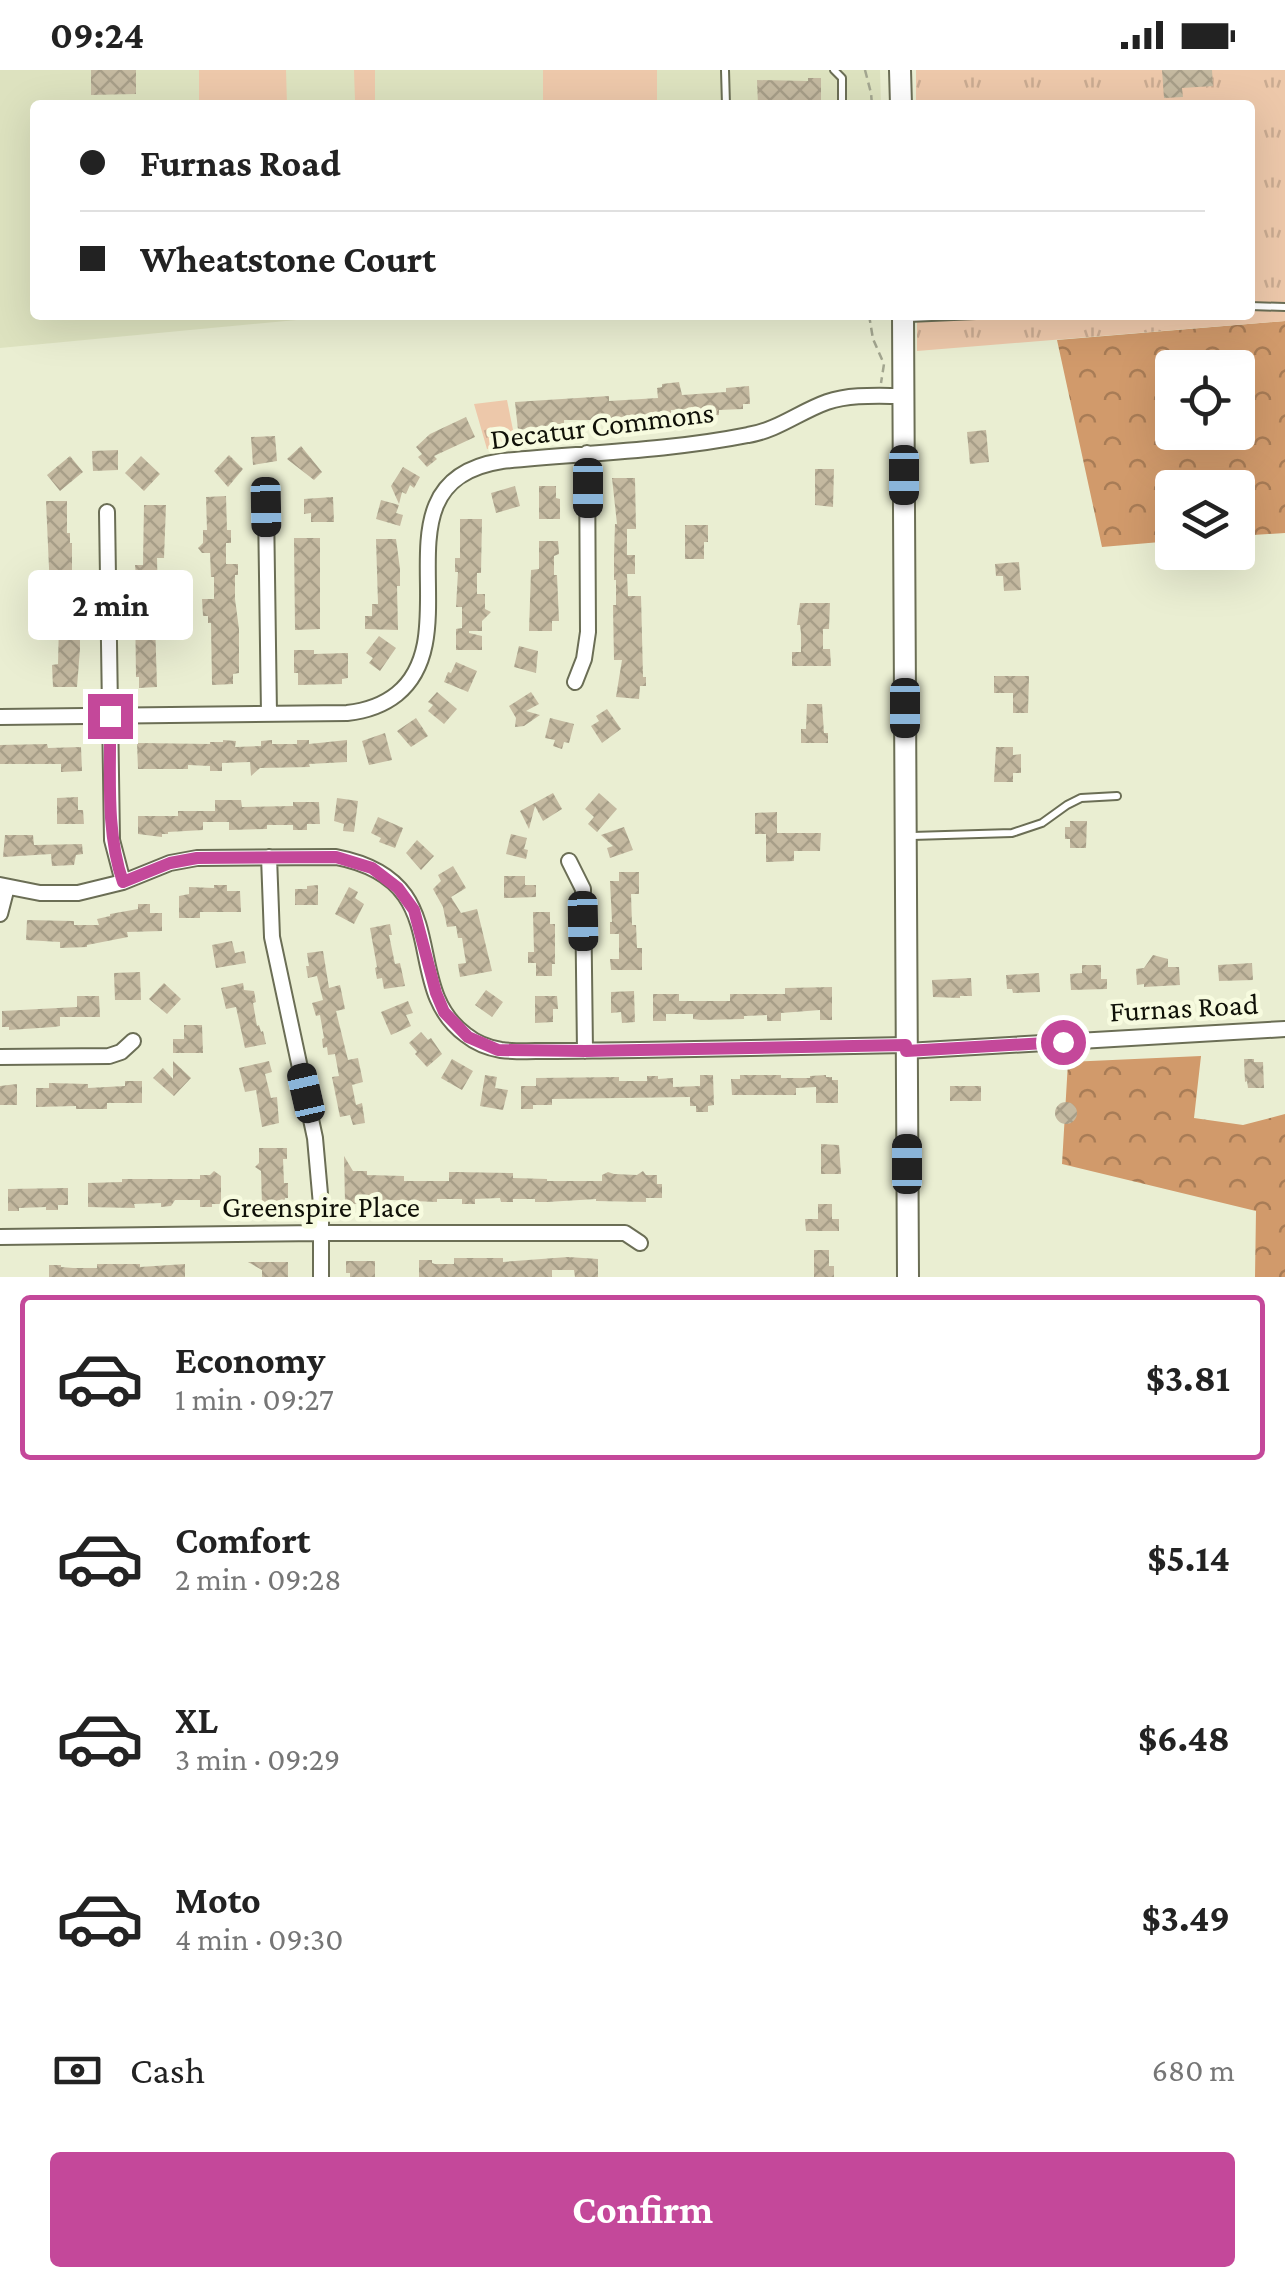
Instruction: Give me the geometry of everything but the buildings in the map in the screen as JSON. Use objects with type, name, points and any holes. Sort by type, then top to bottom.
[{"type":"main road","points":[[900,70],[900,100]]},
{"type":"main road","points":[[902,320],[908,1277]]},
{"type":"street","name":"Decatur Commons","points":[[0,717],[269,714],[362,711],[377,707],[416,674],[425,652],[428,533],[445,492],[461,476],[491,463],[748,436],[777,428],[834,400],[903,396]]},
{"type":"street","points":[[575,682],[588,632],[587,453]]},
{"type":"street","points":[[266,507],[269,714]]},
{"type":"street","points":[[107,512],[112,840],[123,882]]},
{"type":"street","points":[[269,857],[272,938],[312,1118],[321,1205],[321,1277]]},
{"type":"street","name":"Furnas Road","points":[[4,886],[59,894],[95,890],[170,863],[197,858],[345,859],[372,868],[394,884],[412,906],[442,1008],[468,1037],[498,1050],[906,1048],[1285,1028]]},
{"type":"street","points":[[569,862],[583,889],[585,1051]]},
{"type":"street","points":[[0,914],[4,886]]},
{"type":"street","points":[[0,1057],[115,1055],[133,1042]]},
{"type":"street","name":"Greenspire Place","points":[[0,1237],[624,1233],[640,1243]]},
{"type":"lane","points":[[725,70],[726,100]]},
{"type":"lane","points":[[834,70],[842,78],[842,100]]},
{"type":"lane","points":[[1255,306],[1285,307]]},
{"type":"lane","points":[[906,836],[1021,831],[1042,823],[1081,798],[1117,796]]},
{"type":"path","points":[[865,70],[872,100]]},
{"type":"path","points":[[870,320],[884,364],[880,383]]},
{"type":"shaded area","points":[[0,70],[880,70],[881,100],[30,100],[30,320],[297,320],[0,348]]},
{"type":"green space","points":[[199,70],[286,70],[287,100],[199,100]]},
{"type":"green space","points":[[354,70],[375,70],[375,100],[355,100]]},
{"type":"green space","points":[[543,70],[657,70],[657,100],[543,100]]},
{"type":"green space","points":[[916,70],[1285,70],[1285,321],[917,351],[917,320],[1255,320],[1255,100],[916,100]]},
{"type":"green space","points":[[1285,321],[1285,533],[1255,535],[1255,470],[1155,470],[1155,542],[1102,547],[1057,340]]},
{"type":"green space","points":[[507,400],[516,445],[487,449],[474,404]]},
{"type":"green space","points":[[1201,1056],[1194,1118],[1243,1125],[1285,1114],[1285,1277],[1255,1277],[1256,1211],[1062,1164],[1068,1062]]},
{"type":"route","points":[[110,716],[112,840],[123,882],[154,868],[197,858],[336,857],[372,868],[398,888],[414,910],[444,1012],[468,1037],[498,1050],[906,1045],[906,1051],[1063,1042]]}]
